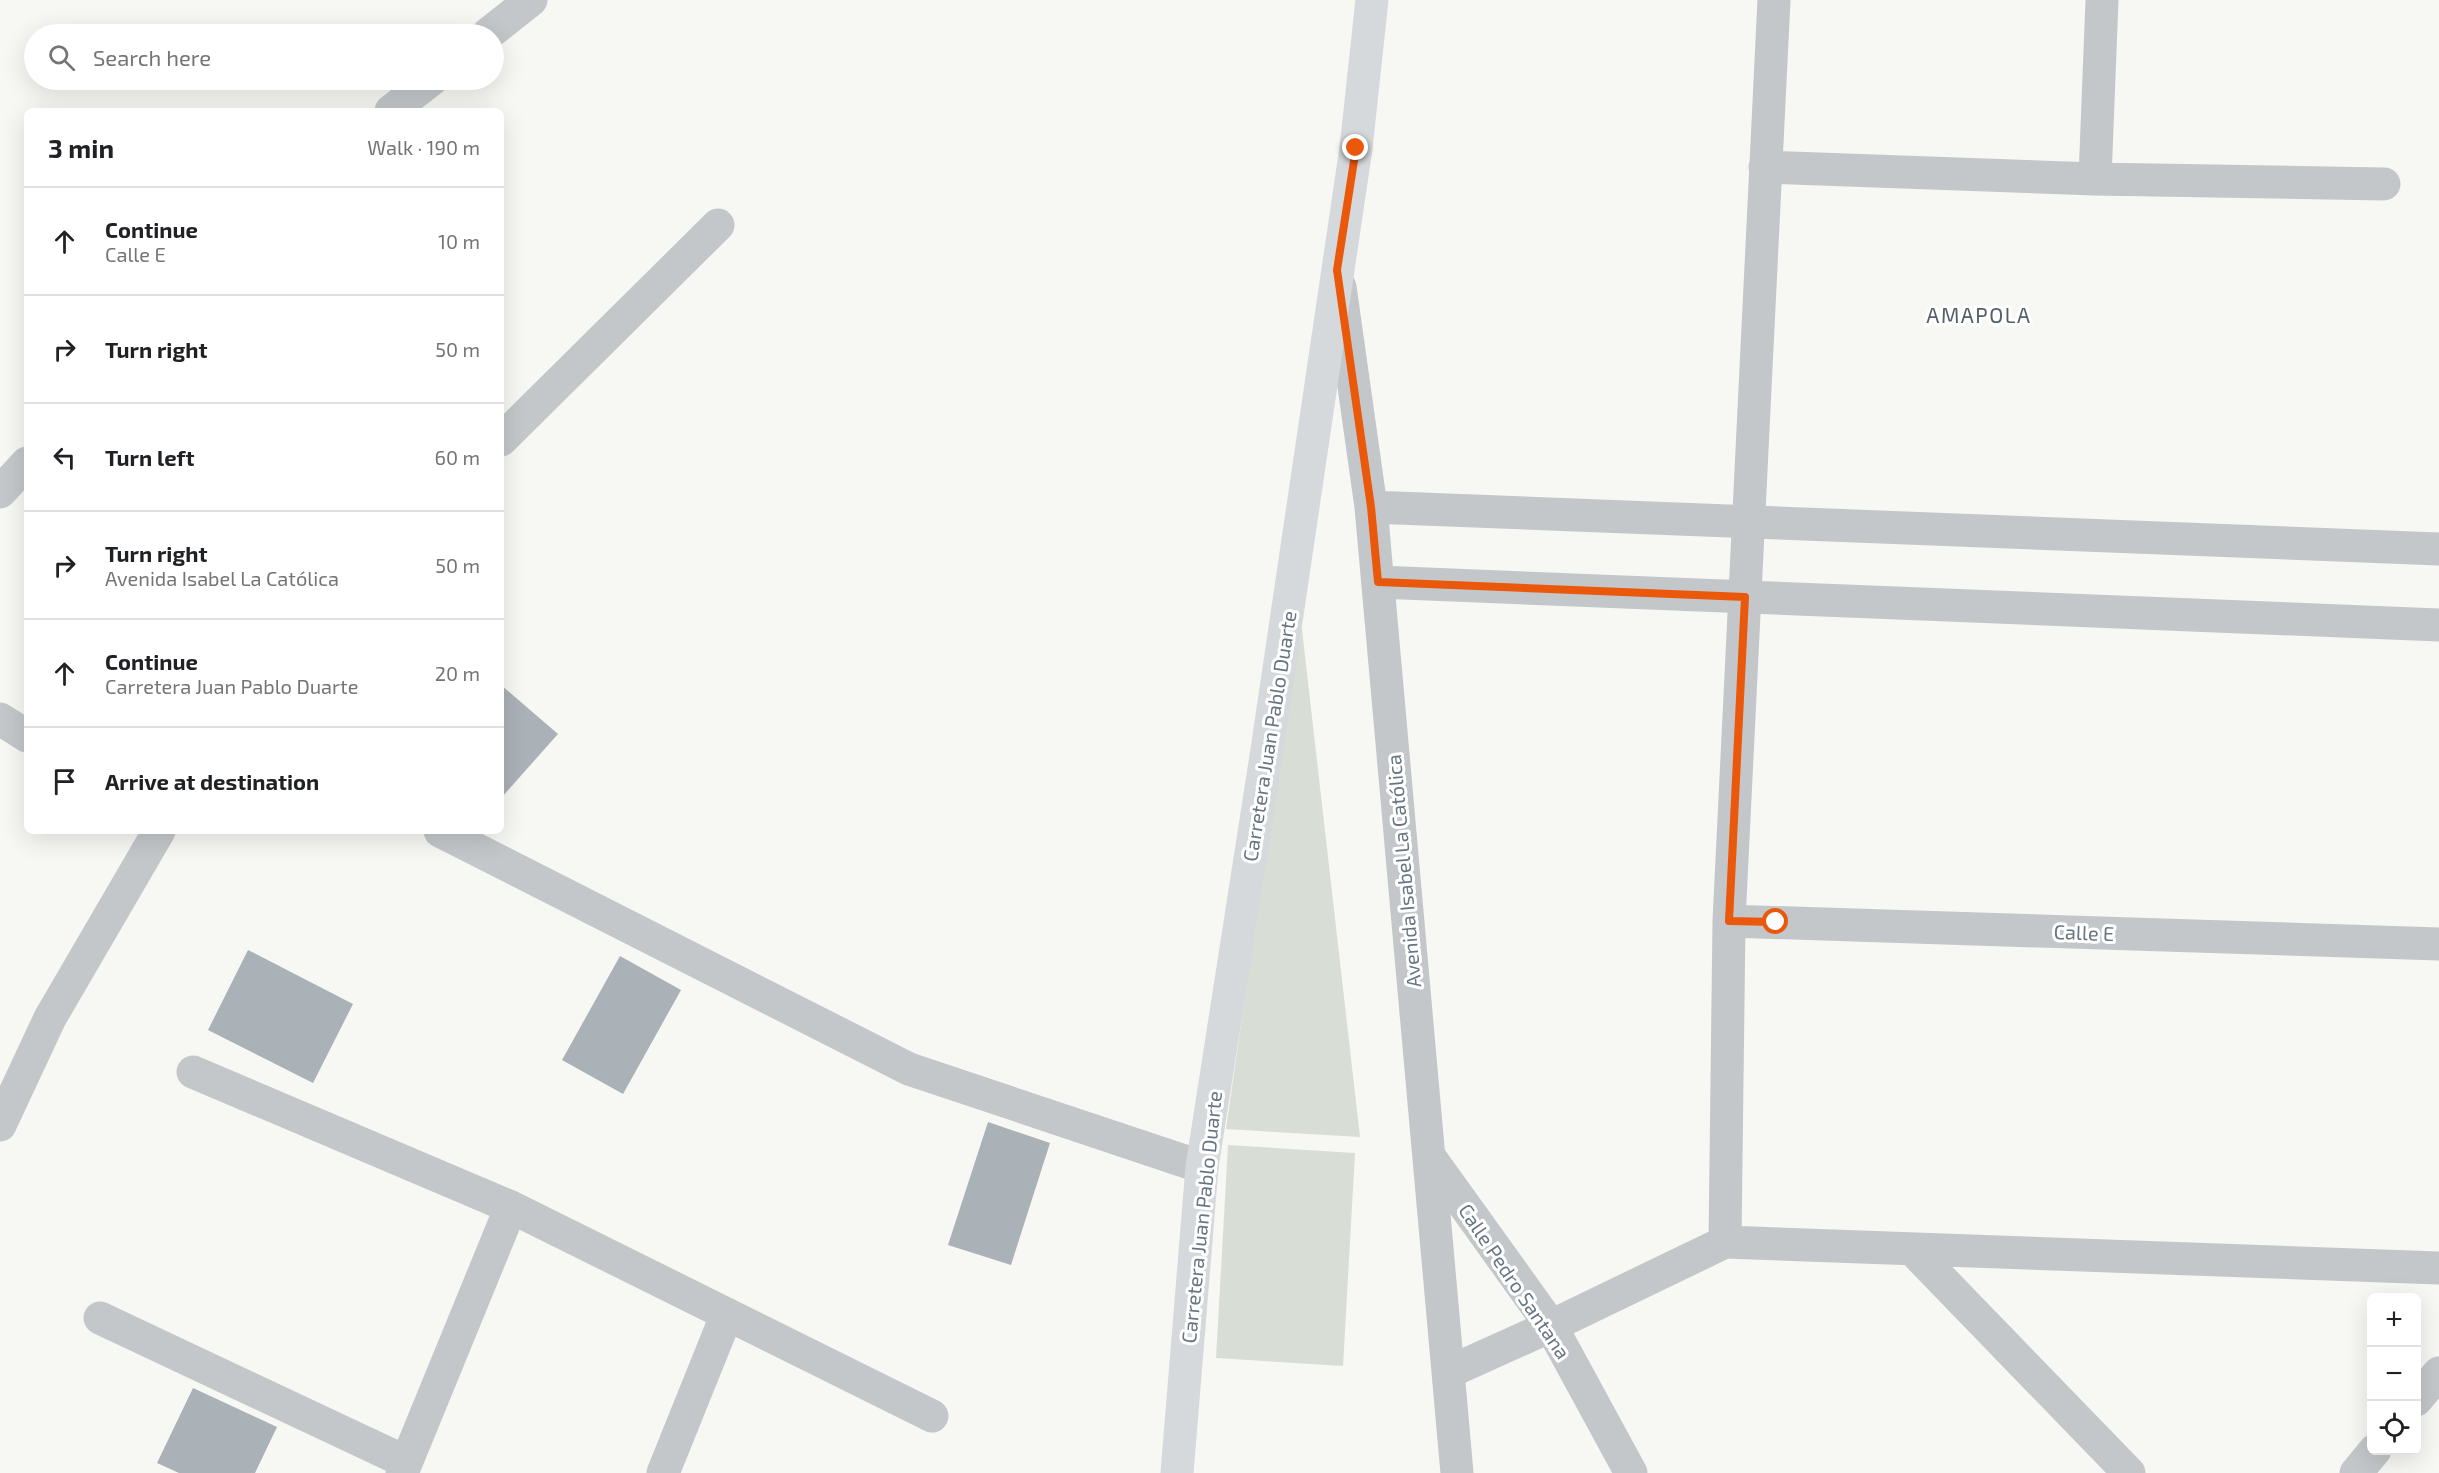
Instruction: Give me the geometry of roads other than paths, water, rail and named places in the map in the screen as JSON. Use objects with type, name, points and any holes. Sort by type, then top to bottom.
[{"type":"main road","name":"Carretera Juan Pablo Duarte","points":[[1177,1473],[1202,1167],[1267,750],[1356,148],[1372,0]]},
{"type":"street","points":[[501,24],[531,0]]},
{"type":"street","points":[[1725,1242],[1729,921],[1774,0]]},
{"type":"street","points":[[2095,179],[2102,0]]},
{"type":"street","points":[[395,108],[417,90]]},
{"type":"street","points":[[1765,167],[2095,179],[2384,184]]},
{"type":"street","points":[[504,437],[718,225]]},
{"type":"street","name":"Avenida Isabel La Católica","points":[[1337,270],[1371,507],[1457,1473]]},
{"type":"street","points":[[0,492],[24,466]]},
{"type":"street","points":[[1371,507],[2439,549]]},
{"type":"street","points":[[1378,582],[2439,625]]},
{"type":"street","points":[[0,718],[24,734]]},
{"type":"street","points":[[2,1115],[50,1018],[157,834]]},
{"type":"street","points":[[446,834],[909,1069],[1202,1167]]},
{"type":"street","name":"Calle E","points":[[1729,921],[2439,944]]},
{"type":"street","points":[[193,1072],[511,1207],[932,1416]]},
{"type":"street","name":"Calle Pedro Santana","points":[[1428,1155],[1551,1326],[1631,1473]]},
{"type":"street","points":[[100,1318],[404,1467],[511,1207]]},
{"type":"street","points":[[1449,1372],[1551,1326],[1725,1242],[2439,1268]]},
{"type":"street","points":[[1912,1249],[2129,1473]]},
{"type":"street","points":[[663,1473],[727,1314]]},
{"type":"street","points":[[2421,1394],[2439,1373]]},
{"type":"street","points":[[2356,1473],[2371,1455]]},
{"type":"district","name":"AMAPOLA","points":[[1979,314]]}]
